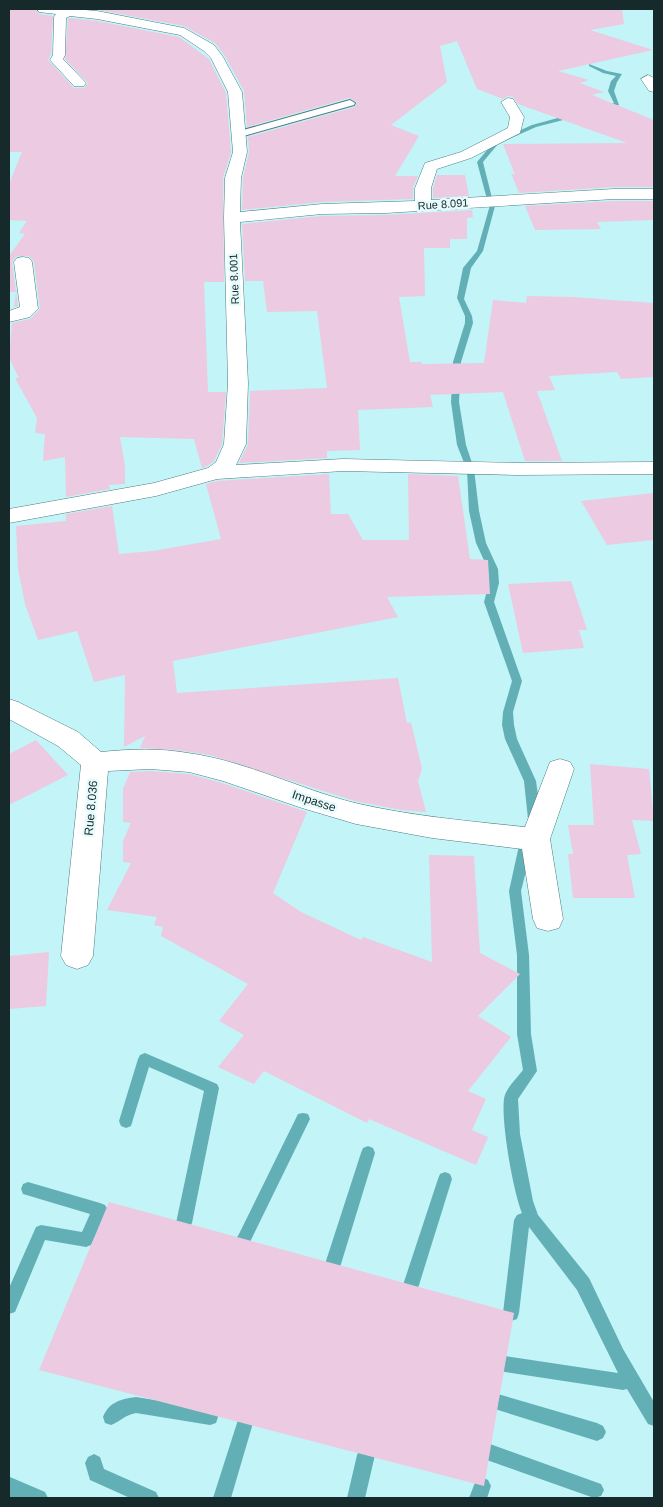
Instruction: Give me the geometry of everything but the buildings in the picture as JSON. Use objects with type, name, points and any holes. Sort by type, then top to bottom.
[{"type":"street","name":"Rue 8.001","points":[[43,9],[167,27],[184,32],[195,38],[217,57],[235,92],[240,134],[240,152],[233,178],[232,218],[238,383],[235,444],[224,465],[216,473]]},
{"type":"street","points":[[66,13],[60,17],[59,55],[56,60],[79,83]]},
{"type":"street","points":[[423,205],[423,188],[430,166],[466,155],[515,130],[517,117],[508,102]]},
{"type":"street","name":"Rue 8.091","points":[[232,218],[322,209],[386,208],[614,194],[654,194]]},
{"type":"street","points":[[9,316],[24,313],[29,309],[23,262]]},
{"type":"street","points":[[9,516],[156,488],[216,473],[343,465],[516,469],[654,468]]},
{"type":"street","name":"Rue 8.036","points":[[9,708],[68,739],[95,762],[77,956]]},
{"type":"street","name":"Impasse","points":[[95,762],[169,760],[220,770],[332,808],[455,830],[534,839]]},
{"type":"street","points":[[548,919],[534,839],[560,769]]},
{"type":"lane","points":[[240,134],[350,103]]},
{"type":"waterway","points":[[591,65],[605,72],[620,75],[614,81],[611,91],[617,104],[601,109]]},
{"type":"waterway","points":[[490,202],[480,162],[496,143],[534,126],[565,118]]},
{"type":"waterway","points":[[461,298],[467,268],[480,251],[492,206]]},
{"type":"waterway","points":[[461,300],[469,318],[469,323],[457,362],[455,402],[461,445],[470,469]]},
{"type":"waterway","points":[[470,472],[474,511],[481,543],[493,569],[494,583],[489,602],[517,681],[508,712],[508,725],[511,739],[530,781],[534,819]]},
{"type":"waterway","points":[[524,844],[524,855],[515,891],[523,955],[524,1034],[530,1071],[511,1098],[513,1134],[525,1201],[533,1220],[583,1284],[617,1355],[654,1418]]},
{"type":"waterway","points":[[126,1121],[145,1059],[212,1088],[184,1223]]},
{"type":"waterway","points":[[244,1239],[303,1119]]},
{"type":"waterway","points":[[333,1264],[368,1153]]},
{"type":"waterway","points":[[411,1285],[445,1179]]},
{"type":"waterway","points":[[9,1306],[41,1232],[86,1240],[100,1210],[28,1189]]},
{"type":"waterway","points":[[511,1313],[522,1220]]},
{"type":"waterway","points":[[505,1364],[623,1382]]},
{"type":"waterway","points":[[498,1402],[597,1432]]},
{"type":"waterway","points":[[111,1417],[122,1407],[136,1405],[210,1417]]},
{"type":"waterway","points":[[222,1498],[245,1423]]},
{"type":"waterway","points":[[490,1453],[595,1490]]},
{"type":"waterway","points":[[356,1498],[366,1455]]},
{"type":"waterway","points":[[94,1463],[96,1474],[150,1498]]},
{"type":"waterway","points":[[9,1488],[10,1486],[39,1498]]},
{"type":"waterway","points":[[478,1498],[482,1486]]}]
